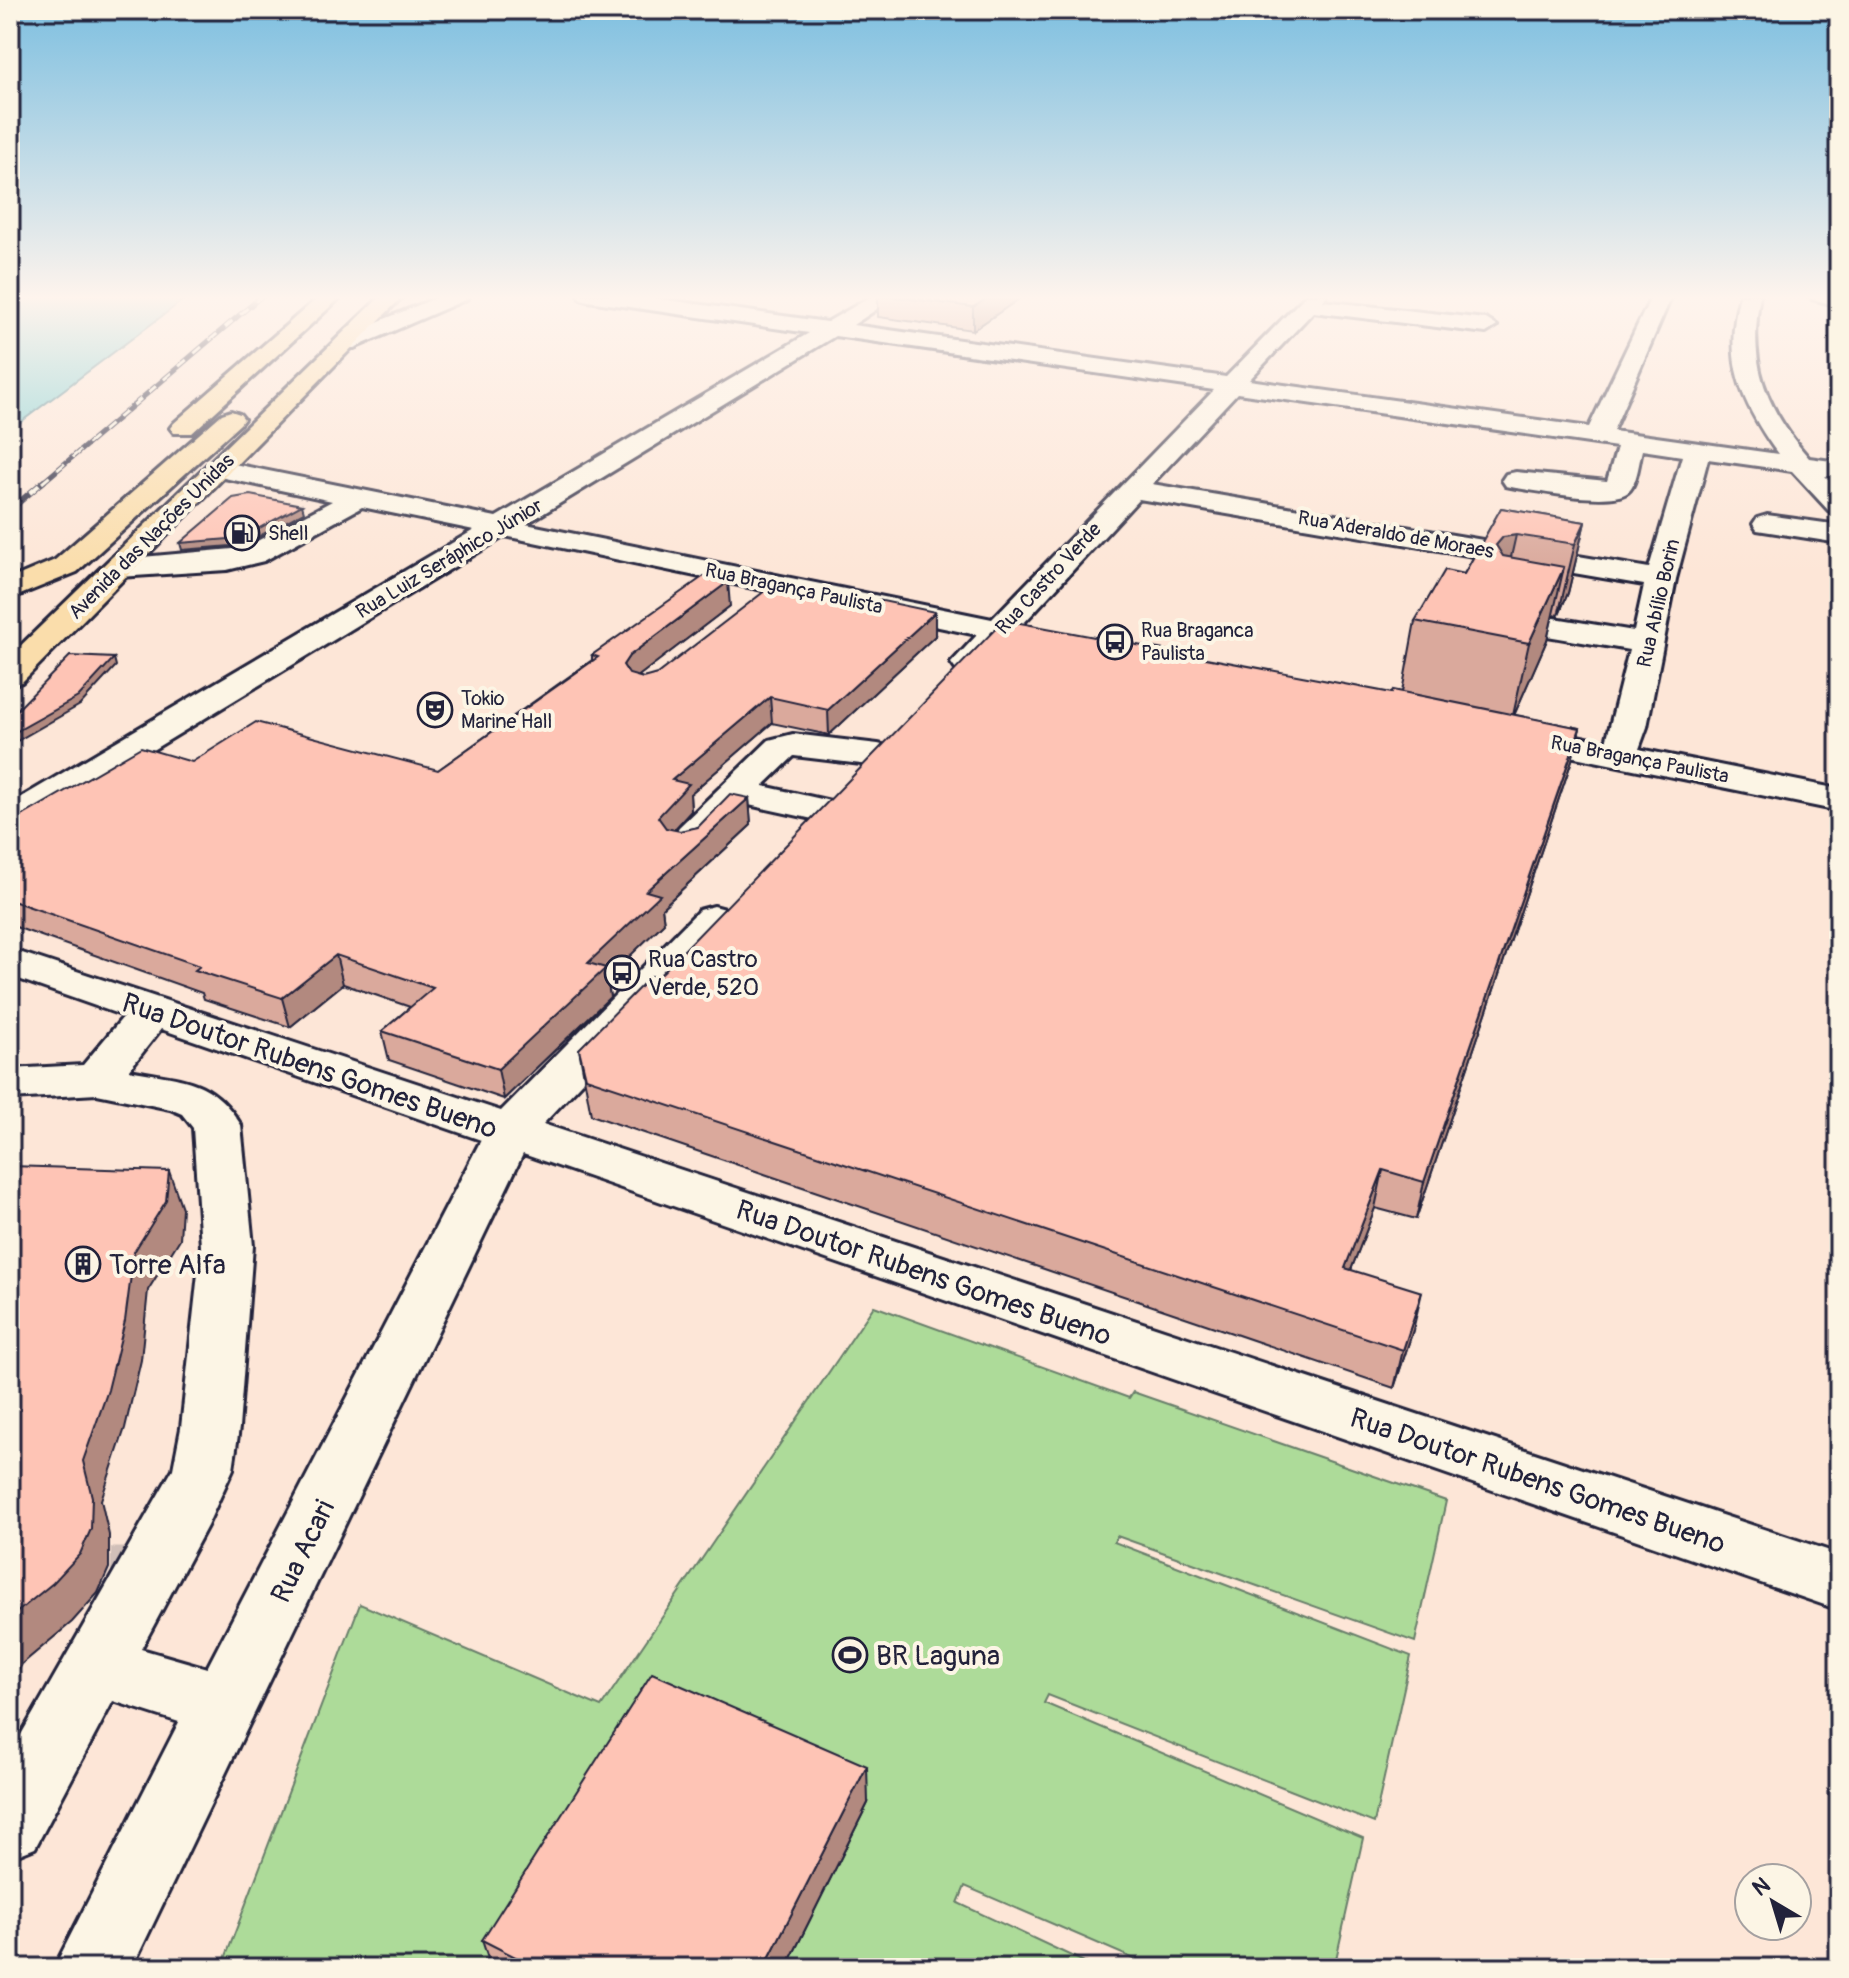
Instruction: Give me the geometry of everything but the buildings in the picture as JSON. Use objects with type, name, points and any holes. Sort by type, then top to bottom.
[{"type":"main road","points":[[165,444],[229,387]]},
{"type":"main road","points":[[10,590],[66,566],[263,387]]},
{"type":"main road","name":"Avenida das Nações Unidas","points":[[10,675],[301,387]]},
{"type":"main road","points":[[10,580],[46,549]]},
{"type":"street","name":"Rua Luiz Seráphico Júnior","points":[[10,820],[735,387]]},
{"type":"street","name":"Rua Castro Verde","points":[[941,691],[1131,489],[1232,387]]},
{"type":"street","points":[[1250,387],[1839,470]]},
{"type":"street","points":[[1597,437],[1620,387]]},
{"type":"street","points":[[1753,387],[1763,409],[1800,464],[1839,505]]},
{"type":"street","points":[[1516,480],[1610,490],[1619,486],[1631,441]]},
{"type":"street","name":"Rua Abílio Borin","points":[[1619,755],[1629,727],[1661,579],[1697,450]]},
{"type":"street","points":[[219,469],[500,527]]},
{"type":"street","name":"Rua Aderaldo de Moraes","points":[[1131,489],[1661,579]]},
{"type":"street","points":[[119,568],[227,561],[254,555],[357,498]]},
{"type":"street","points":[[1767,524],[1839,534]]},
{"type":"street","name":"Rua Bragança Paulista","points":[[500,527],[570,542],[551,555],[550,560],[570,568],[619,576],[659,560],[1050,640]]},
{"type":"street","points":[[744,614],[781,585]]},
{"type":"street","points":[[1500,619],[1647,643]]},
{"type":"street","name":"Rua Bragança Paulista","points":[[1494,730],[1839,800]]},
{"type":"street","points":[[684,844],[782,748],[793,745],[888,744],[790,842]]},
{"type":"street","points":[[736,791],[822,810]]},
{"type":"street","points":[[509,1133],[538,1099],[738,895]]},
{"type":"street","name":"Rua Doutor Rubens Gomes Bueno","points":[[10,962],[1839,1582]]},
{"type":"street","points":[[97,1079],[152,1010]]},
{"type":"street","points":[[10,1084],[97,1079],[182,1096],[199,1103],[210,1113],[218,1136],[227,1246],[214,1395],[203,1469],[185,1508],[10,1823]]},
{"type":"street","name":"Rua Acari","points":[[92,1968],[509,1133]]},
{"type":"street","points":[[97,1666],[225,1705]]},
{"type":"green space","name":"BR Laguna","points":[[874,1306],[1129,1398],[1133,1392],[1446,1501],[1415,1642],[1117,1536],[1114,1542],[1411,1656],[1374,1823],[1048,1695],[1044,1703],[1363,1838],[1334,1968],[1155,1968],[965,1886],[958,1903],[1097,1968],[231,1968],[223,1964],[360,1604],[601,1707]]},
{"type":"water","points":[[10,387],[67,387],[10,430]]},
{"type":"tunnel","points":[[10,1581],[144,1581]]},
{"type":"railway","points":[[42,483],[154,387]]},
{"type":"railway","points":[[10,510],[44,481]]},
{"type":"place","name":"Shell","points":[[242,533]]},
{"type":"place","name":"Rua Braganca Paulista","points":[[1115,642]]},
{"type":"place","name":"Tokio Marine Hall","points":[[435,710]]},
{"type":"place","name":"Rua Castro Verde, 520","points":[[622,973]]},
{"type":"place","name":"Torre Alfa","points":[[83,1264]]},
{"type":"place","name":"BR Laguna","points":[[850,1655]]}]
